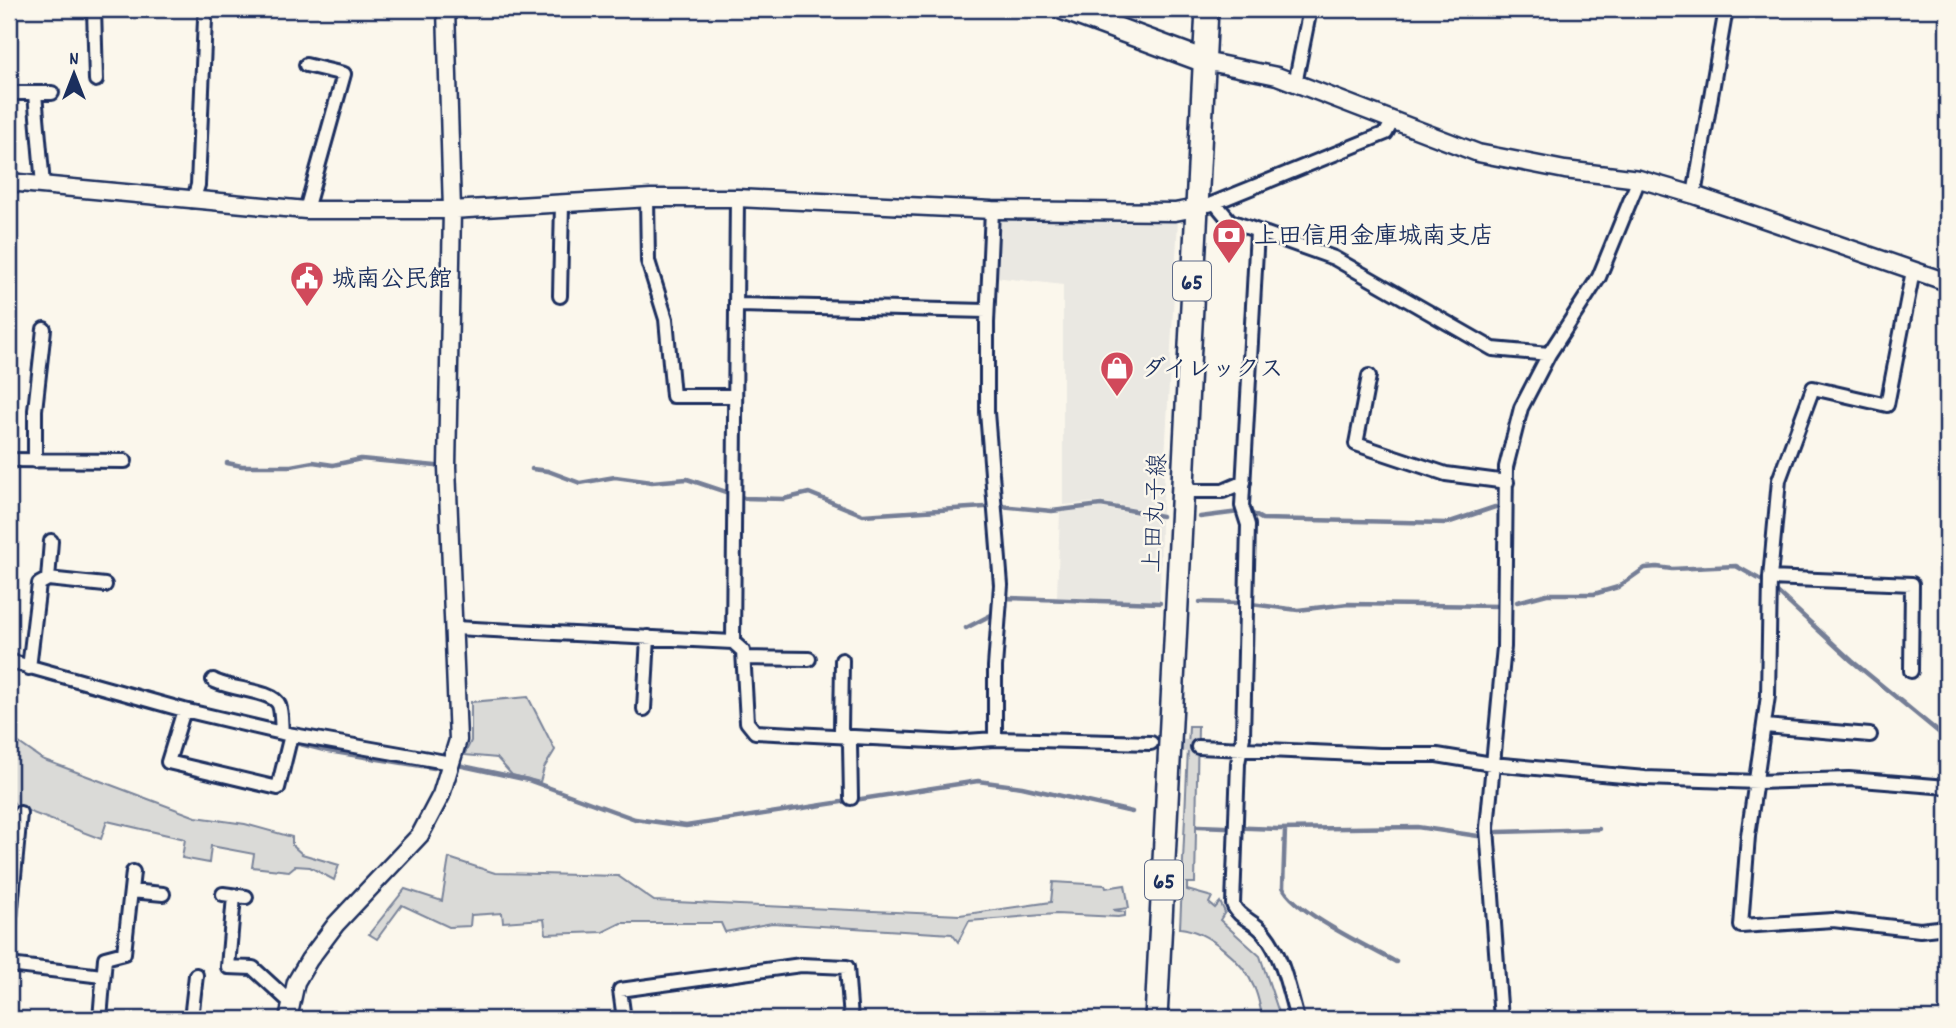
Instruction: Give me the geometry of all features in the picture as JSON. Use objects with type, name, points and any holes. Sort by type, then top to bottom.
[{"type":"main road","points":[[1064,9],[1204,61]]},
{"type":"main road","name":"上田丸子線","points":[[1156,1019],[1182,491],[1206,205],[1204,61],[1207,9]]},
{"type":"street","points":[[94,9],[96,80]]},
{"type":"street","points":[[288,1019],[296,982],[309,960],[336,924],[420,835],[441,795],[458,740],[447,467],[452,211],[446,9]]},
{"type":"street","points":[[1295,84],[1310,9]]},
{"type":"street","points":[[1694,195],[1726,9]]},
{"type":"street","points":[[193,201],[198,185],[205,19]]},
{"type":"street","points":[[1204,61],[1277,76],[1394,120],[1448,144],[1505,160],[1639,179],[1694,195],[1947,282]]},
{"type":"street","points":[[306,65],[344,74],[306,211]]},
{"type":"street","points":[[12,93],[52,93]]},
{"type":"street","points":[[35,94],[43,185]]},
{"type":"street","points":[[9,182],[306,211],[452,211],[647,198],[737,198],[992,210],[1175,212],[1206,205],[1386,133],[1394,120]]},
{"type":"street","points":[[1501,1019],[1487,828],[1504,647],[1506,467],[1521,408],[1549,354],[1599,277],[1639,179]]},
{"type":"street","points":[[647,198],[648,261],[666,319],[673,396],[735,396]]},
{"type":"street","points":[[733,642],[737,198]]},
{"type":"street","points":[[559,296],[562,202]]},
{"type":"street","points":[[1206,205],[1230,221],[1334,258],[1493,349],[1549,354]]},
{"type":"street","points":[[992,210],[987,312],[989,438],[1001,585],[995,667],[995,739]]},
{"type":"street","points":[[1257,232],[1242,506],[1248,538],[1233,904],[1238,913],[1254,922],[1270,940],[1283,969],[1297,1019]]},
{"type":"street","points":[[1913,271],[1887,405],[1813,388],[1779,480],[1770,578],[1768,696],[1758,782],[1748,836],[1741,926],[1832,920],[1920,930],[1947,927]]},
{"type":"street","points":[[738,305],[987,312]]},
{"type":"street","points":[[35,461],[35,410],[44,329]]},
{"type":"street","points":[[1369,376],[1356,444],[1446,474],[1507,482]]},
{"type":"street","points":[[9,460],[125,461]]},
{"type":"street","points":[[1182,491],[1223,491],[1244,482]]},
{"type":"street","points":[[48,579],[51,541]]},
{"type":"street","points":[[1770,578],[1912,584],[1911,671]]},
{"type":"street","points":[[29,667],[39,584],[48,579],[104,585]]},
{"type":"street","points":[[455,628],[733,642],[743,652],[747,722],[755,732],[952,742],[995,739],[1151,743]]},
{"type":"street","points":[[644,709],[648,637]]},
{"type":"street","points":[[744,658],[809,659]]},
{"type":"street","points":[[842,660],[841,730],[849,744],[851,798]]},
{"type":"street","points":[[9,661],[184,710],[287,734],[451,763]]},
{"type":"street","points":[[184,710],[168,762],[278,788],[287,734],[279,704],[270,695],[224,687],[213,680]]},
{"type":"street","points":[[1765,726],[1870,735]]},
{"type":"street","points":[[1198,747],[1240,751],[1437,755],[1492,764],[1645,778],[1758,782],[1849,779],[1947,787]]},
{"type":"street","points":[[9,929],[20,813]]},
{"type":"street","points":[[100,1019],[105,958],[124,953],[133,872]]},
{"type":"street","points":[[131,891],[163,894]]},
{"type":"street","points":[[235,896],[228,967],[253,968],[290,1002]]},
{"type":"street","points":[[9,965],[102,976]]},
{"type":"street","points":[[624,1019],[620,990],[801,965],[846,967],[851,1019]]},
{"type":"street","points":[[191,1019],[196,975]]},
{"type":"shaded area","points":[[996,219],[1178,220],[1162,513],[1101,502],[1063,505],[1063,285],[994,277]]},
{"type":"shaded area","points":[[1101,508],[1161,519],[1160,601],[1057,597],[1060,512]]},
{"type":"shaded area","points":[[528,697],[555,750],[544,768],[540,782],[512,775],[497,758],[464,755],[471,741],[471,702]]},
{"type":"shaded area","points":[[1189,726],[1198,726],[1195,883],[1187,883],[1187,890],[1212,897],[1209,903],[1215,908],[1220,902],[1225,912],[1220,920],[1260,956],[1281,1019],[1263,1019],[1249,977],[1233,958],[1213,941],[1191,930],[1180,928]]},
{"type":"shaded area","points":[[9,736],[42,759],[196,817],[245,824],[292,837],[292,845],[302,854],[339,865],[334,880],[310,867],[295,866],[289,871],[252,867],[254,854],[211,846],[209,863],[182,858],[185,839],[107,821],[101,839],[17,807],[9,796]]},
{"type":"shaded area","points":[[449,858],[495,873],[618,876],[654,901],[960,915],[1051,902],[1053,882],[1105,885],[1106,888],[1125,885],[1129,908],[1113,910],[1125,912],[1125,916],[1118,917],[1056,914],[969,921],[958,942],[952,934],[772,923],[725,932],[721,923],[621,923],[603,932],[546,934],[544,919],[503,922],[502,913],[471,915],[470,926],[449,927],[402,905],[377,939],[369,934],[405,889],[442,901]]},
{"type":"waterway","points":[[227,463],[242,466],[291,466],[313,462],[333,465],[361,459],[436,466]]},
{"type":"waterway","points":[[532,469],[548,471],[580,483],[615,477],[652,482],[687,479],[744,498],[784,499],[809,493],[863,515],[1000,506],[1052,511],[1101,505],[1162,516]]},
{"type":"waterway","points":[[1249,512],[1262,519],[1447,523],[1495,507]]},
{"type":"waterway","points":[[1200,517],[1239,512]]},
{"type":"waterway","points":[[1517,602],[1547,594],[1594,594],[1618,587],[1645,568],[1736,566],[1761,580]]},
{"type":"waterway","points":[[1775,590],[1852,661],[1947,739]]},
{"type":"waterway","points":[[1003,603],[1007,598],[1160,603]]},
{"type":"waterway","points":[[1200,602],[1240,603]]},
{"type":"waterway","points":[[1251,604],[1298,610],[1348,604],[1501,606]]},
{"type":"waterway","points":[[966,628],[995,613]]},
{"type":"waterway","points":[[9,667],[89,690]]},
{"type":"waterway","points":[[264,735],[328,751],[434,768]]},
{"type":"waterway","points":[[458,765],[528,780],[635,819],[686,826],[978,781],[1022,787],[1132,812]]},
{"type":"waterway","points":[[1198,826],[1278,829],[1417,827],[1478,836]]},
{"type":"waterway","points":[[1285,829],[1283,887],[1290,897],[1316,918],[1396,962]]},
{"type":"waterway","points":[[1498,832],[1599,829]]},
{"type":"tunnel","points":[[1164,744],[1198,747]]},
{"type":"place","name":"上田信用金庫城南支店","points":[[1229,265]]},
{"type":"place","name":"城南公民館","points":[[307,308]]},
{"type":"place","name":"ダイレックス","points":[[1117,398]]}]
